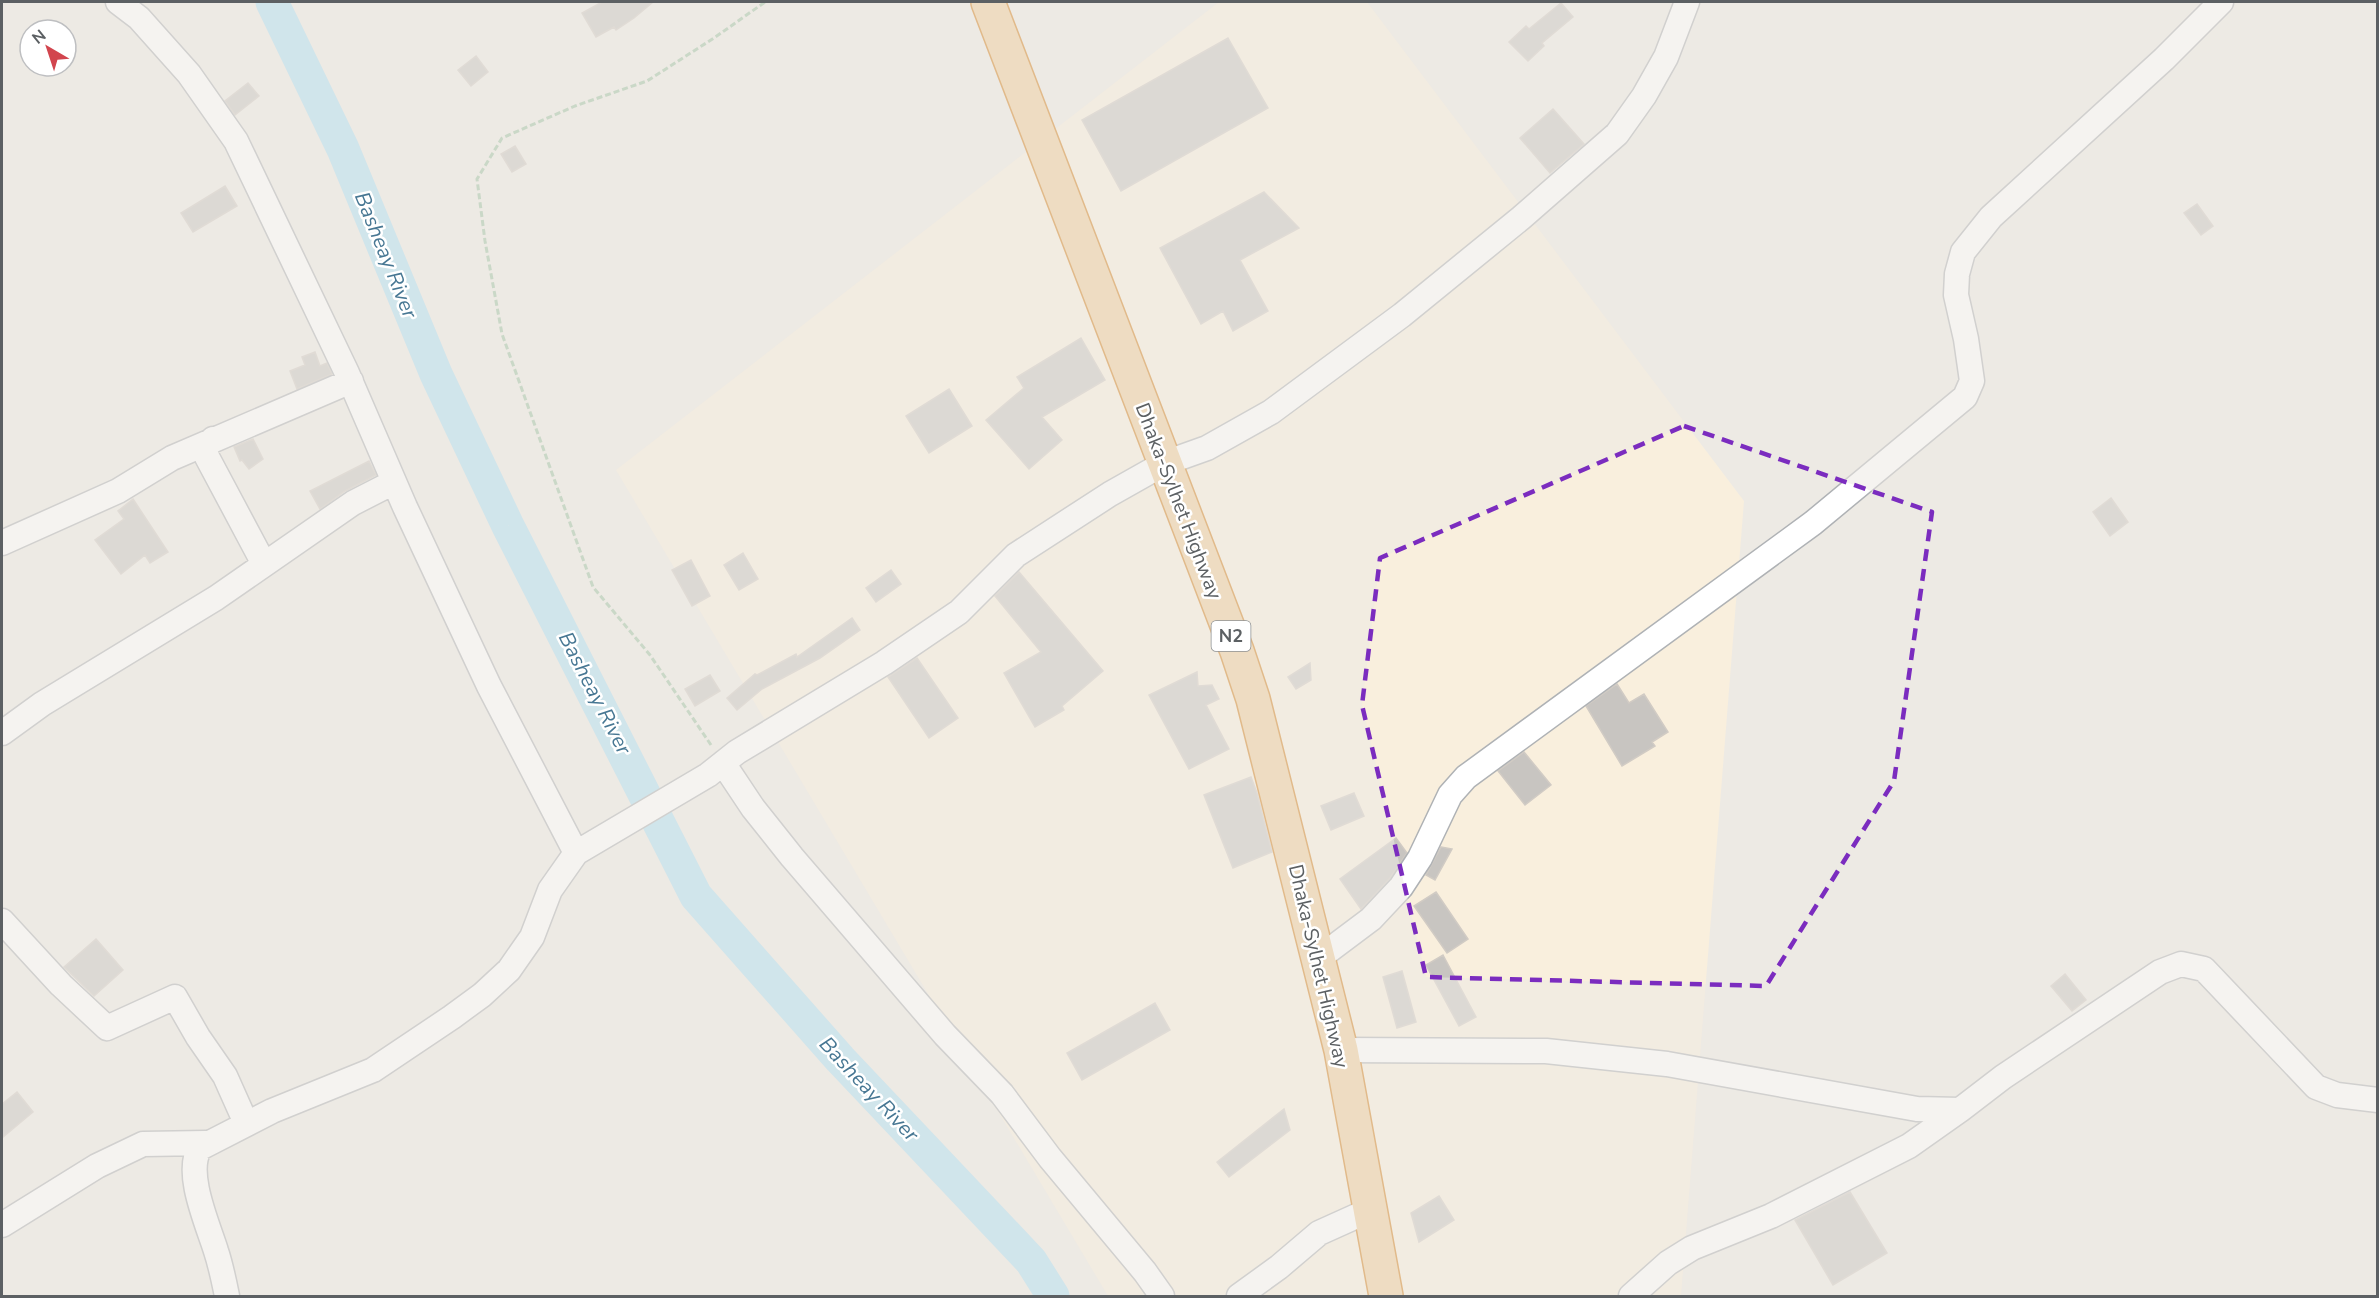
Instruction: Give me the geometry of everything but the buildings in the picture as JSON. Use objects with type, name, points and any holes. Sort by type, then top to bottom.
[{"type":"highway","name":"Dhaka-Sylhet Highway","points":[[988,2],[1238,651],[1253,699],[1341,1050],[1386,1296]]},
{"type":"street","points":[[118,2],[139,18],[189,74],[236,141],[351,381],[394,482],[489,686],[576,853]]},
{"type":"street","points":[[227,1296],[217,1253],[199,1199],[196,1154],[206,1143],[246,1123],[373,1070],[482,995],[509,970],[532,937],[550,890],[576,853],[884,663],[959,612],[1016,555],[1165,463],[1207,448],[1270,412],[1448,279],[1617,134],[1644,96],[1666,57],[1687,2]]},
{"type":"street","points":[[1319,958],[1371,919],[1401,887],[1420,858],[1450,795],[1466,777],[1813,523],[1965,397],[1972,381],[1956,295],[1957,274],[1964,252],[1991,217],[2164,59],[2222,2]]},
{"type":"street","points":[[2,543],[118,490],[172,458],[351,381]]},
{"type":"street","points":[[213,439],[204,451],[264,564]]},
{"type":"street","points":[[2,733],[42,704],[216,598],[353,503],[394,482]]},
{"type":"street","points":[[715,769],[753,808],[792,857],[945,1035],[1002,1094],[1050,1158],[1145,1272],[1162,1296]]},
{"type":"street","points":[[2,921],[61,985],[107,1028],[175,997],[198,1037],[225,1076],[246,1123]]},
{"type":"street","points":[[1631,1296],[1668,1263],[1692,1248],[1771,1216],[1909,1146],[2003,1077],[2160,972],[2181,963],[2204,969],[2316,1087],[2337,1095],[2378,1100]]},
{"type":"street","points":[[1341,1050],[1546,1051],[1667,1064],[1917,1108],[1960,1110]]},
{"type":"street","points":[[2,1225],[98,1166],[143,1144],[206,1143]]},
{"type":"street","points":[[1239,1296],[1279,1267],[1319,1233],[1370,1210]]},
{"type":"path","points":[[715,769],[687,712],[650,654],[593,587],[502,334],[485,241],[477,179],[502,138],[575,106],[647,81],[714,39],[765,2]]},
{"type":"highlighted area","points":[[1684,426],[1932,512],[1894,781],[1766,986],[1426,977],[1362,705],[1380,558]]},
{"type":"shaded area","points":[[1219,2],[1367,2],[1744,501],[1681,1296],[1108,1296],[616,470]]},
{"type":"waterway","name":"Basheay River","points":[[272,2],[343,149],[436,374],[508,526],[696,896],[840,1059],[1031,1261],[1053,1296]]}]
